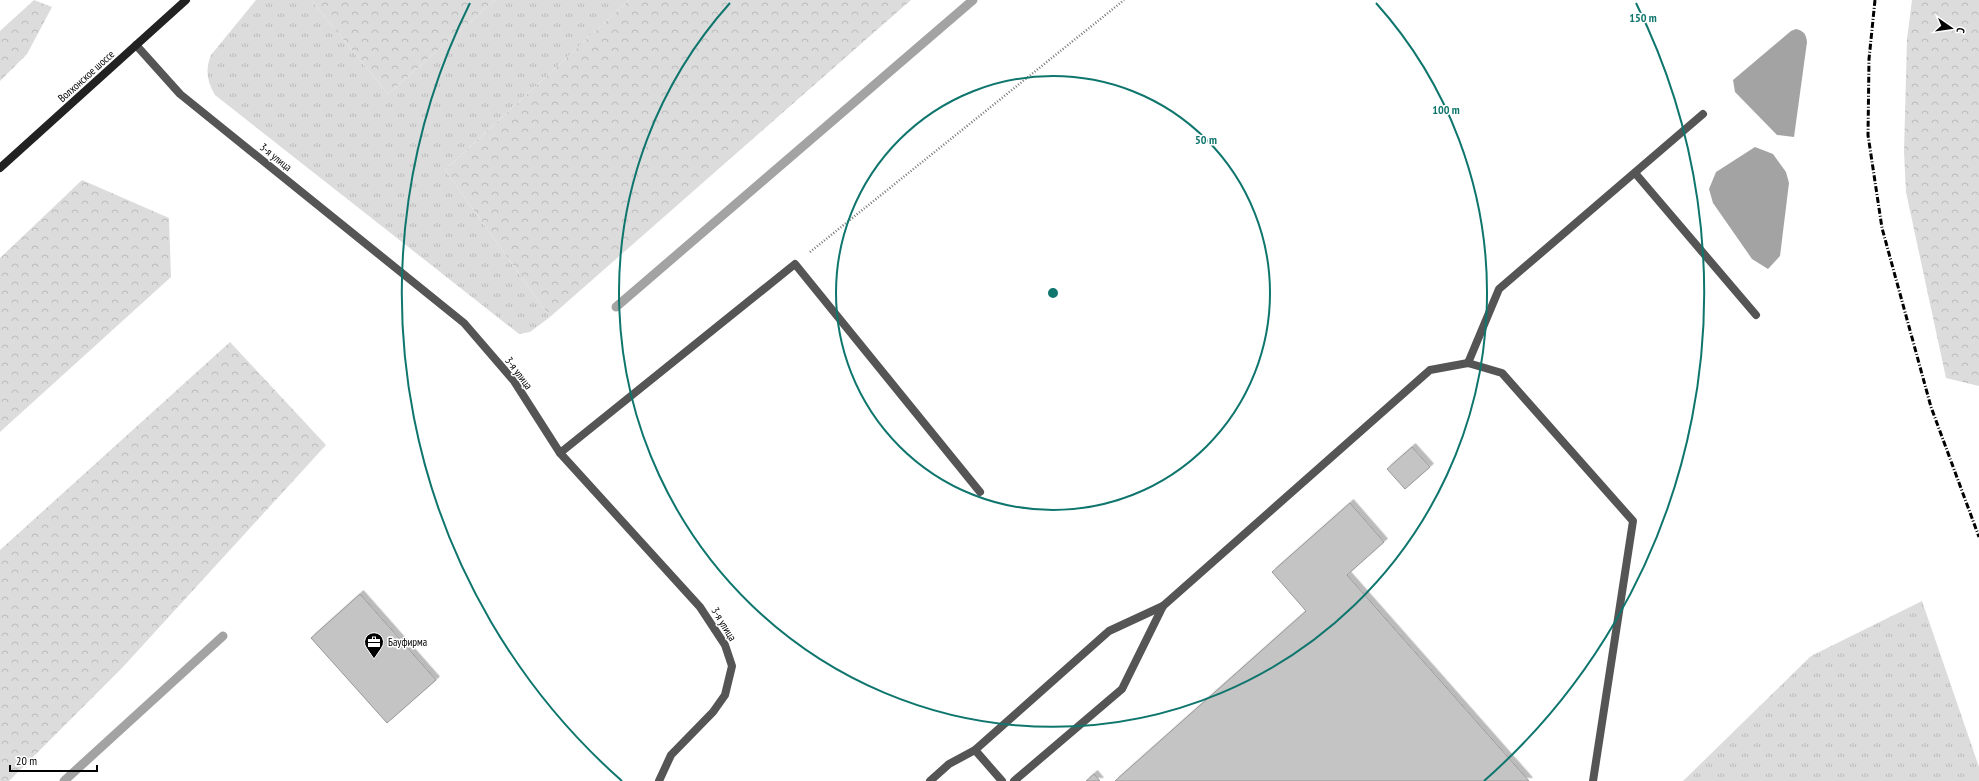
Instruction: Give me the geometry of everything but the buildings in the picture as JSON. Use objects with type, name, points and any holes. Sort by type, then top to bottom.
[{"type":"main road","name":"Волхонское шоссе","points":[[0,168],[186,0]]},
{"type":"street","name":"3-я улица","points":[[136,45],[180,94],[464,323],[514,381],[560,453],[700,607],[725,646],[732,666],[725,695],[713,712],[671,754],[658,781]]},
{"type":"street","points":[[1468,363],[1498,289],[1703,114]]},
{"type":"street","points":[[1634,173],[1756,315]]},
{"type":"street","points":[[560,453],[795,264],[980,492]]},
{"type":"street","points":[[930,781],[949,764],[975,750],[1109,631],[1163,606],[1430,370],[1468,363],[1502,374],[1633,521],[1593,781]]},
{"type":"street","points":[[1014,781],[1122,689],[1163,606]]},
{"type":"street","points":[[975,750],[1002,781]]},
{"type":"path","points":[[795,264],[1124,0]]},
{"type":"green space","points":[[34,0],[52,7],[27,54],[0,81],[0,31]]},
{"type":"green space","points":[[256,0],[311,0],[388,94],[495,0],[629,0],[445,170],[550,317],[530,332],[519,334],[215,95],[210,85],[208,76],[208,66],[211,55]]},
{"type":"green space","points":[[311,0],[495,0],[388,94]]},
{"type":"green space","points":[[629,0],[911,0],[550,317],[445,170]]},
{"type":"green space","points":[[1912,0],[1979,0],[1979,386],[1946,378],[1906,192],[1904,152],[1907,39]]},
{"type":"green space","points":[[82,180],[169,218],[171,277],[0,432],[0,258]]},
{"type":"green space","points":[[230,342],[326,445],[122,668],[9,781],[0,781],[0,550]]},
{"type":"green space","points":[[1922,601],[1979,767],[1979,781],[1683,781],[1811,656]]},
{"type":"shaded area","points":[[1796,29],[1804,33],[1807,42],[1794,137],[1777,135],[1735,92],[1733,80],[1791,31]]},
{"type":"shaded area","points":[[1755,147],[1773,154],[1786,172],[1789,183],[1780,256],[1768,269],[1752,259],[1713,203],[1709,189],[1716,172]]},
{"type":"waterway","points":[[616,307],[973,0]]},
{"type":"waterway","points":[[64,781],[223,636]]},
{"type":"railway","points":[[1875,0],[1869,59],[1868,135],[1882,228],[1931,407],[1979,537]]},
{"type":"place","name":"Бауфирма","points":[[374,659]]}]
